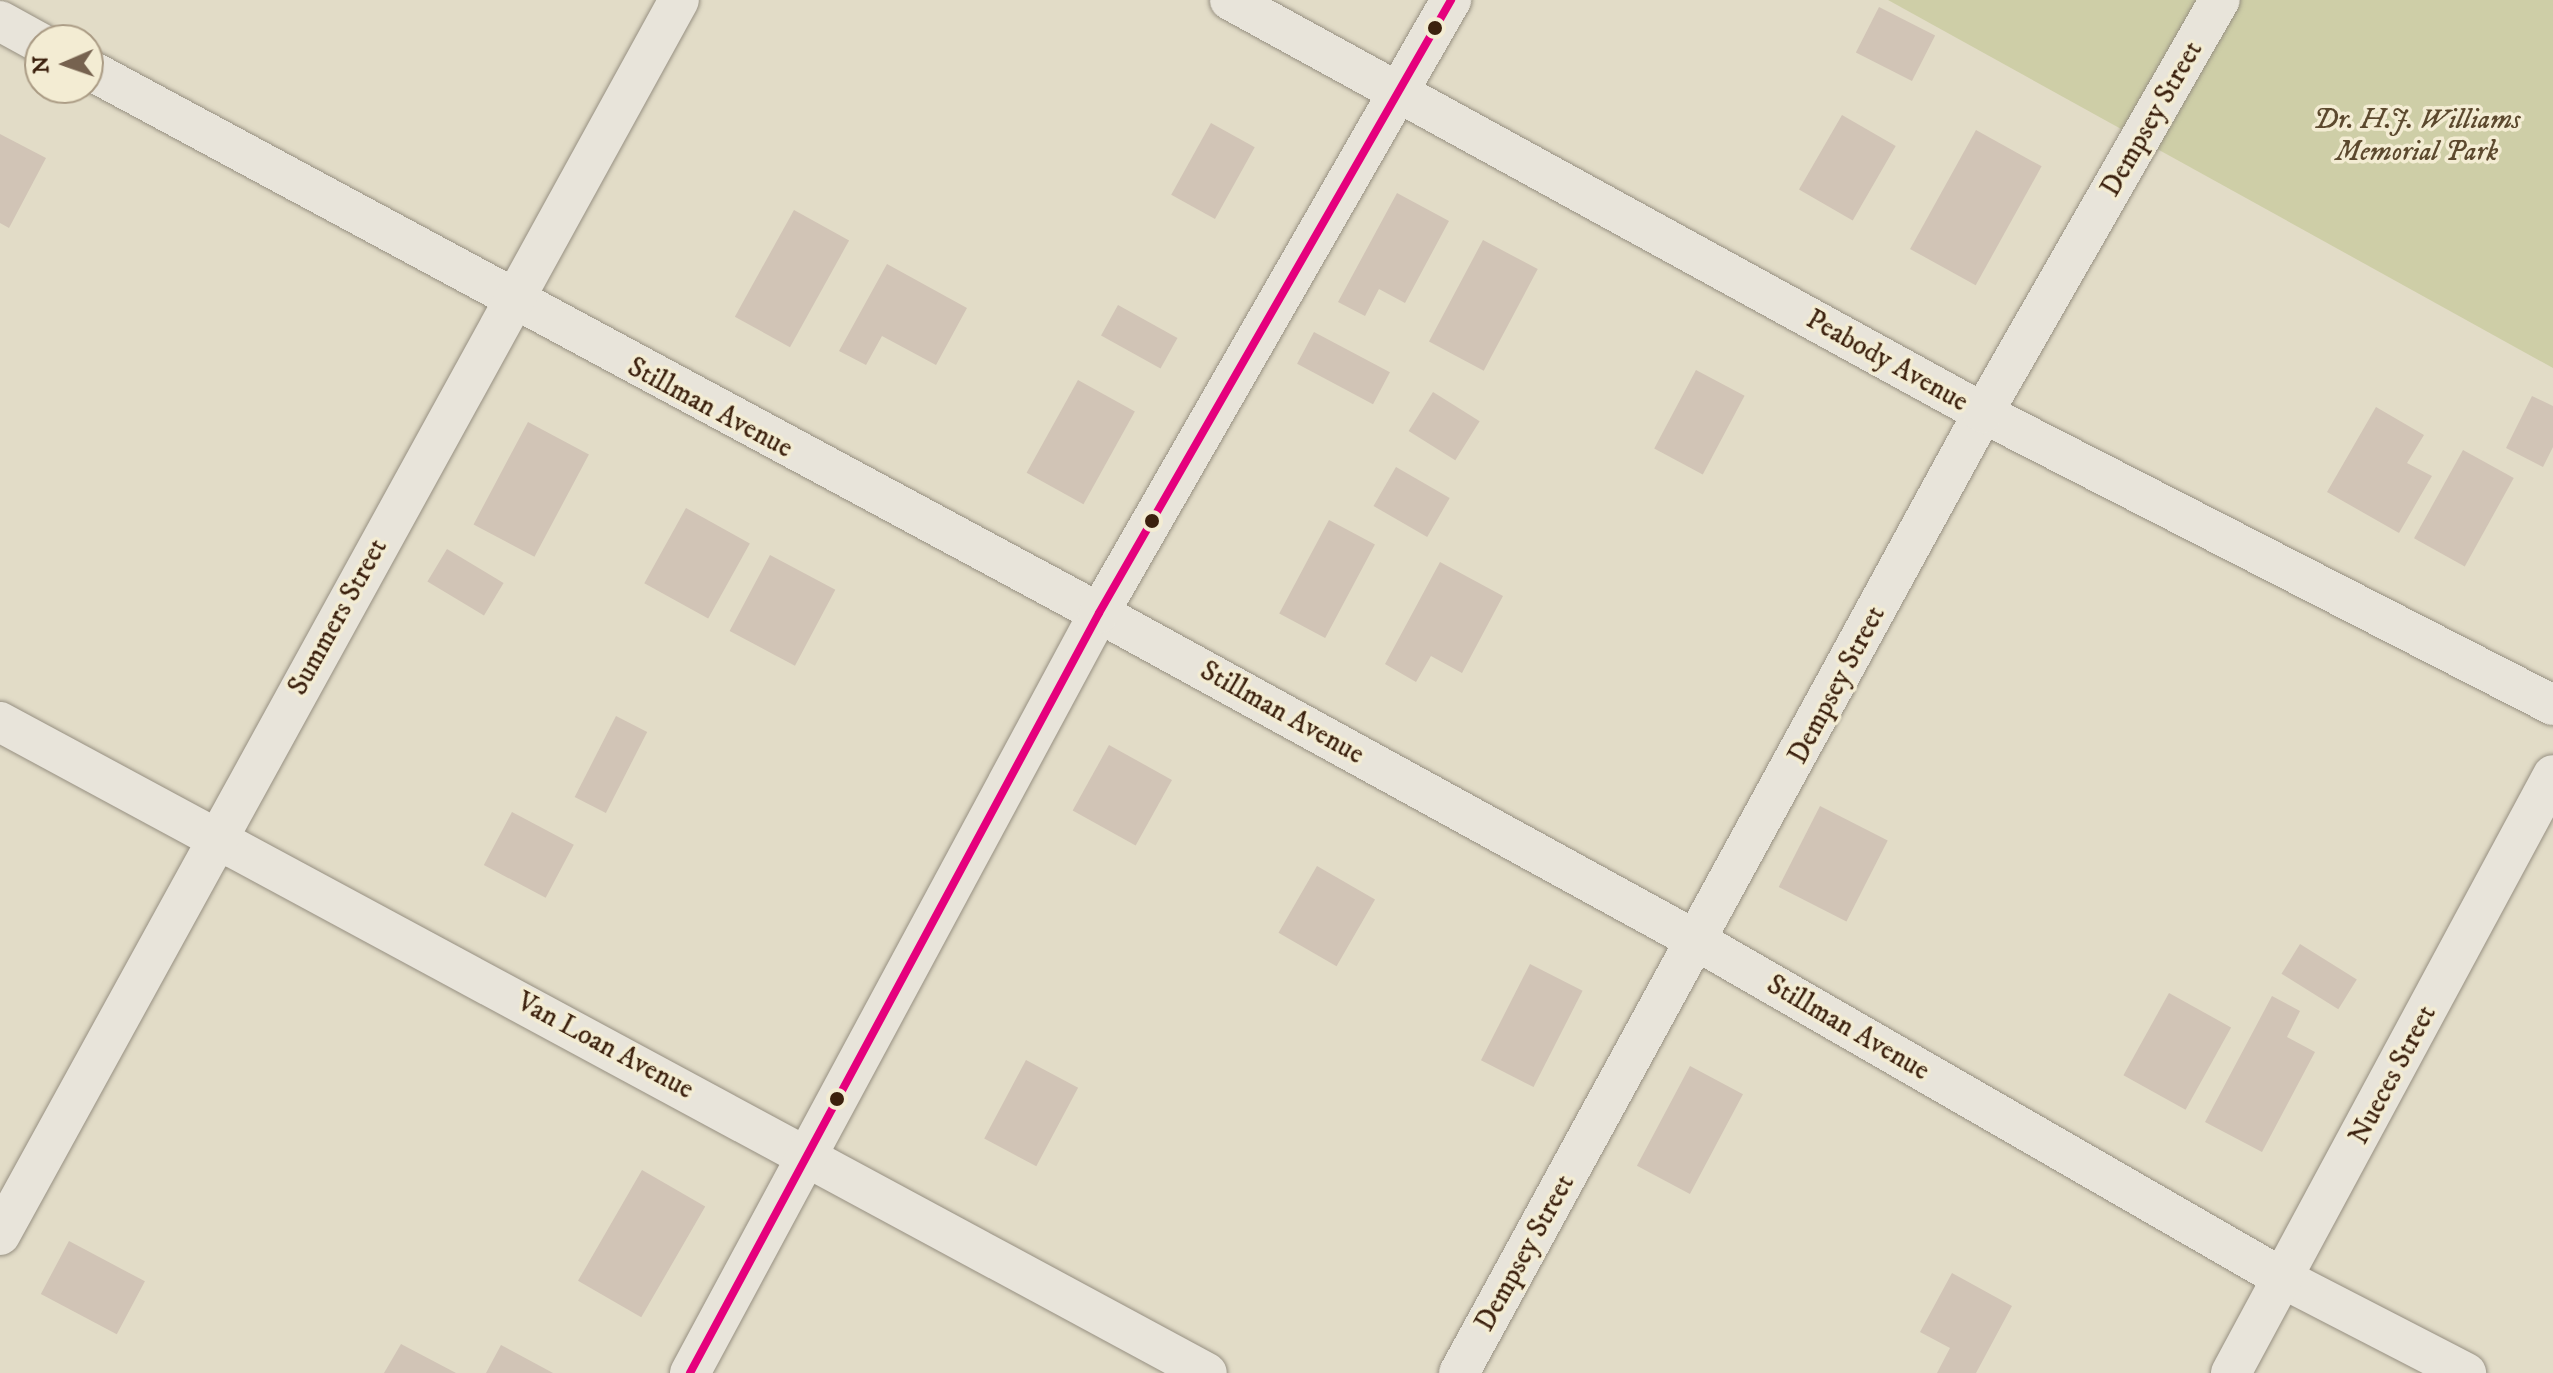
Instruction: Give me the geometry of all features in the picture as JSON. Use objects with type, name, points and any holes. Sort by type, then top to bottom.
[{"type":"street","name":"Summers Street","points":[[0,1235],[679,0]]},
{"type":"street","name":"Peabody Avenue","points":[[1230,0],[1983,413],[2553,705]]},
{"type":"street","points":[[690,1373],[811,1154],[1099,613],[1451,0]]},
{"type":"street","name":"Dempsey Street","points":[[1459,1373],[1699,942],[1983,413],[2220,0]]},
{"type":"street","points":[[0,21],[24,34]]},
{"type":"street","name":"Stillman Avenue","points":[[104,78],[512,303],[1099,613],[1699,942],[2284,1279],[2466,1373]]},
{"type":"street","name":"Van Loan Avenue","points":[[0,722],[215,841],[811,1154],[1207,1373]]},
{"type":"street","name":"Nueces Street","points":[[2231,1373],[2553,775]]},
{"type":"green space","name":"Dr. H.J. Williams Memorial Park","points":[[1888,0],[2553,0],[2553,368]]},
{"type":"building","points":[[1879,7],[1935,36],[1912,81],[1856,52]]},
{"type":"building","points":[[1842,115],[1896,146],[1853,220],[1799,189]]},
{"type":"building","points":[[1211,123],[1255,147],[1215,219],[1171,195]]},
{"type":"building","points":[[1976,130],[2042,166],[1976,285],[1910,249]]},
{"type":"building","points":[[0,134],[46,158],[9,228],[0,223]]},
{"type":"building","points":[[1397,193],[1449,221],[1405,303],[1379,289],[1365,316],[1338,302]]},
{"type":"building","points":[[794,210],[849,241],[790,347],[735,317]]},
{"type":"building","points":[[1483,240],[1538,269],[1484,371],[1429,342]]},
{"type":"building","points":[[887,264],[967,308],[936,365],[882,336],[866,365],[839,351]]},
{"type":"building","points":[[1118,305],[1177,338],[1161,369],[1101,336]]},
{"type":"building","points":[[1314,332],[1390,372],[1373,404],[1297,364]]},
{"type":"building","points":[[1696,370],[1745,396],[1703,474],[1654,449]]},
{"type":"building","points":[[1078,380],[1135,412],[1083,504],[1027,473]]},
{"type":"building","points":[[1433,392],[1480,421],[1455,460],[1409,431]]},
{"type":"building","points":[[2532,396],[2553,406],[2553,447],[2543,467],[2506,448]]},
{"type":"building","points":[[2376,407],[2424,435],[2407,463],[2432,476],[2399,533],[2327,492]]},
{"type":"building","points":[[528,422],[589,454],[534,557],[474,524]]},
{"type":"building","points":[[2463,450],[2514,478],[2465,566],[2414,538]]},
{"type":"building","points":[[1396,467],[1450,498],[1427,537],[1374,506]]},
{"type":"building","points":[[686,508],[750,543],[708,619],[644,583]]},
{"type":"building","points":[[1329,520],[1375,544],[1325,638],[1279,614]]},
{"type":"building","points":[[447,549],[504,583],[484,616],[427,582]]},
{"type":"building","points":[[770,555],[835,590],[795,666],[730,631]]},
{"type":"building","points":[[1440,562],[1503,596],[1462,673],[1431,656],[1416,682],[1385,664]]},
{"type":"building","points":[[616,716],[647,732],[606,813],[575,797]]},
{"type":"building","points":[[1109,745],[1172,780],[1136,846],[1073,811]]},
{"type":"building","points":[[1820,806],[1888,841],[1846,922],[1779,887]]},
{"type":"building","points":[[512,812],[574,845],[546,898],[484,865]]},
{"type":"building","points":[[1317,866],[1375,900],[1337,966],[1278,933]]},
{"type":"building","points":[[2300,944],[2357,980],[2338,1009],[2281,974]]},
{"type":"building","points":[[1530,964],[1583,991],[1534,1087],[1481,1060]]},
{"type":"building","points":[[2169,993],[2231,1027],[2186,1110],[2123,1075]]},
{"type":"building","points":[[2272,996],[2300,1011],[2287,1037],[2315,1052],[2262,1152],[2205,1122]]},
{"type":"building","points":[[1026,1060],[1078,1088],[1036,1166],[984,1139]]},
{"type":"building","points":[[1690,1066],[1743,1094],[1690,1194],[1637,1166]]},
{"type":"building","points":[[642,1170],[705,1206],[641,1317],[578,1281]]},
{"type":"building","points":[[69,1241],[145,1281],[117,1334],[41,1294]]},
{"type":"building","points":[[1952,1273],[2012,1306],[1976,1373],[1937,1373],[1950,1348],[1920,1332]]},
{"type":"building","points":[[401,1344],[456,1373],[384,1373]]},
{"type":"building","points":[[501,1345],[553,1373],[486,1373]]},
{"type":"transit line","points":[[690,1373],[1099,613],[1451,0]]}]
